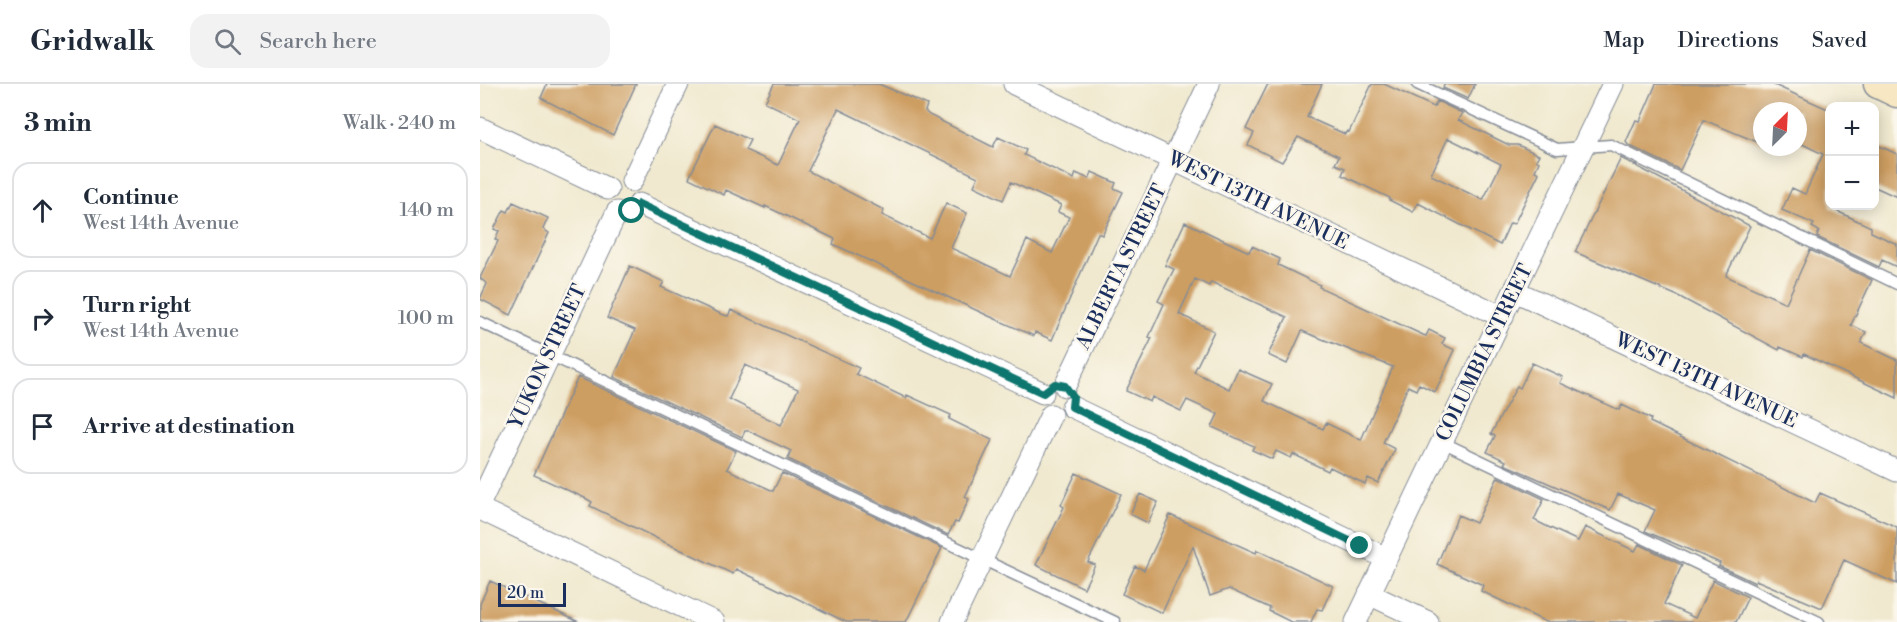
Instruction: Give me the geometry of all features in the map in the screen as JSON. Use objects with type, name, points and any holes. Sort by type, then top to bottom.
[{"type":"street","points":[[632,181],[678,84]]},
{"type":"street","name":"WEST 13TH AVENUE","points":[[1014,84],[1503,317]]},
{"type":"street","name":"ALBERTA STREET","points":[[1065,386],[1209,84]]},
{"type":"street","name":"COLUMBIA STREET","points":[[1356,622],[1613,84]]},
{"type":"street","points":[[1878,84],[1897,93]]},
{"type":"street","points":[[480,128],[608,189]]},
{"type":"street","points":[[621,179],[632,181],[639,188],[639,204],[632,211],[617,212],[607,200],[608,189],[621,179]]},
{"type":"street","points":[[639,204],[1043,393]]},
{"type":"street","name":"YUKON STREET","points":[[480,503],[617,212]]},
{"type":"street","name":"WEST 13TH AVENUE","points":[[1515,291],[1897,471]]},
{"type":"street","points":[[1055,384],[1065,386],[1073,397],[1072,407],[1060,416],[1050,415],[1043,408],[1043,393],[1055,384]]},
{"type":"street","points":[[1072,407],[1386,558]]},
{"type":"street","points":[[952,622],[1050,415]]},
{"type":"street","points":[[480,509],[714,622]]},
{"type":"street","points":[[1369,594],[1428,622]]},
{"type":"lane","points":[[1417,84],[1557,149],[1611,145],[1897,284]]},
{"type":"lane","points":[[480,322],[1115,622]]},
{"type":"lane","points":[[1442,442],[1819,622]]},
{"type":"building","points":[[547,84],[636,84],[613,135],[541,98]]},
{"type":"building","points":[[774,84],[879,84],[927,105],[925,111],[929,115],[993,147],[998,137],[1026,150],[1024,155],[1074,179],[1076,173],[1089,179],[1092,172],[1116,183],[1114,188],[1123,192],[1102,235],[1098,233],[1052,340],[1035,332],[1034,336],[833,244],[835,239],[765,206],[765,208],[726,190],[724,195],[689,178],[715,124],[750,140],[745,150],[778,165],[800,119],[765,102]],"holes":[[[838,109],[978,177],[974,186],[1003,200],[1011,182],[1061,205],[1058,212],[1069,217],[1052,253],[1027,240],[1010,276],[951,248],[967,213],[946,203],[930,238],[882,215],[884,210],[808,171]]]},
{"type":"building","points":[[1268,84],[1322,84],[1307,117],[1345,134],[1349,132],[1372,84],[1384,84],[1434,107],[1437,101],[1462,113],[1458,120],[1509,145],[1518,145],[1539,155],[1535,171],[1539,173],[1514,224],[1510,223],[1500,245],[1418,203],[1413,212],[1342,175],[1345,168],[1335,164],[1339,156],[1298,137],[1282,162],[1248,145],[1254,133],[1246,129]],"holes":[[[1448,138],[1501,164],[1483,200],[1431,175]]]},
{"type":"building","points":[[1444,84],[1475,84],[1468,99],[1443,88]]},
{"type":"building","points":[[1656,84],[1772,84],[1825,108],[1825,210],[1834,210],[1871,227],[1871,232],[1897,244],[1897,267],[1882,260],[1879,267],[1817,237],[1819,231],[1812,227],[1814,224],[1782,210],[1792,188],[1805,194],[1823,154],[1807,146],[1807,102],[1753,102],[1753,140],[1704,120],[1680,170],[1628,145],[1626,142],[1636,120],[1640,121]]},
{"type":"building","points":[[1879,146],[1897,154],[1897,197],[1879,189]]},
{"type":"building","points":[[1621,158],[1750,226],[1726,276],[1786,303],[1810,250],[1872,280],[1851,325],[1866,332],[1861,343],[1897,360],[1897,398],[1804,354],[1803,357],[1780,347],[1779,350],[1678,296],[1575,252]]},
{"type":"building","points":[[513,202],[548,218],[543,229],[549,233],[511,315],[480,299],[487,284],[480,278],[498,241],[495,239],[499,231],[494,229],[504,210],[508,212]]},
{"type":"building","points":[[1185,222],[1249,252],[1252,246],[1280,259],[1278,265],[1320,285],[1319,287],[1423,335],[1426,336],[1429,330],[1445,338],[1442,344],[1455,350],[1435,392],[1419,384],[1416,390],[1408,386],[1383,443],[1395,449],[1378,483],[1368,478],[1365,484],[1330,467],[1328,471],[1293,454],[1291,458],[1276,451],[1272,459],[1252,450],[1254,446],[1212,427],[1218,414],[1187,400],[1181,411],[1152,397],[1150,402],[1126,391],[1152,338],[1149,337],[1164,304],[1158,301],[1174,269],[1165,265]],"holes":[[[1195,279],[1209,286],[1211,282],[1287,317],[1268,355],[1287,364],[1302,331],[1393,367],[1361,440],[1326,423],[1323,429],[1264,401],[1272,384],[1238,369],[1229,389],[1194,372],[1214,331],[1179,314]]]},
{"type":"building","points":[[630,266],[664,282],[661,287],[721,314],[728,316],[731,310],[859,368],[856,374],[906,398],[907,395],[951,415],[949,419],[992,440],[965,497],[969,499],[958,523],[955,522],[948,535],[788,459],[791,451],[749,431],[745,431],[742,437],[614,377],[635,330],[607,318]],"holes":[[[745,365],[798,389],[781,425],[729,399]]]},
{"type":"building","points":[[1532,363],[1563,377],[1560,383],[1619,410],[1622,405],[1651,419],[1650,422],[1815,503],[1820,493],[1897,527],[1897,584],[1844,560],[1822,608],[1756,580],[1755,583],[1719,566],[1720,563],[1645,531],[1655,510],[1618,494],[1610,510],[1504,464],[1506,461],[1487,452],[1495,436],[1491,434],[1517,386],[1520,388]]},
{"type":"building","points":[[578,377],[736,451],[727,469],[773,491],[782,473],[942,548],[906,622],[846,622],[736,569],[733,574],[662,541],[590,506],[592,502],[587,499],[534,475]]},
{"type":"building","points":[[1076,473],[1121,494],[1088,562],[1095,565],[1084,588],[1036,565],[1064,507],[1061,505]]},
{"type":"building","points":[[1498,477],[1544,499],[1534,520],[1546,526],[1578,541],[1585,527],[1635,551],[1639,544],[1682,565],[1664,604],[1695,618],[1713,580],[1748,597],[1736,622],[1546,622],[1481,591],[1483,585],[1437,564],[1458,515],[1476,523]]},
{"type":"building","points":[[1140,494],[1158,502],[1148,523],[1130,514]]},
{"type":"building","points":[[1170,515],[1256,553],[1257,550],[1333,586],[1322,610],[1317,609],[1311,622],[1291,622],[1269,611],[1270,608],[1229,589],[1210,596],[1193,546],[1162,613],[1122,594],[1135,566],[1144,570]]},
{"type":"building","points":[[490,581],[579,622],[480,622],[480,604]]},
{"type":"route","points":[[632,211],[639,204],[1043,393],[1055,384],[1065,386],[1072,393],[1074,402],[1072,407],[1360,546]]}]
